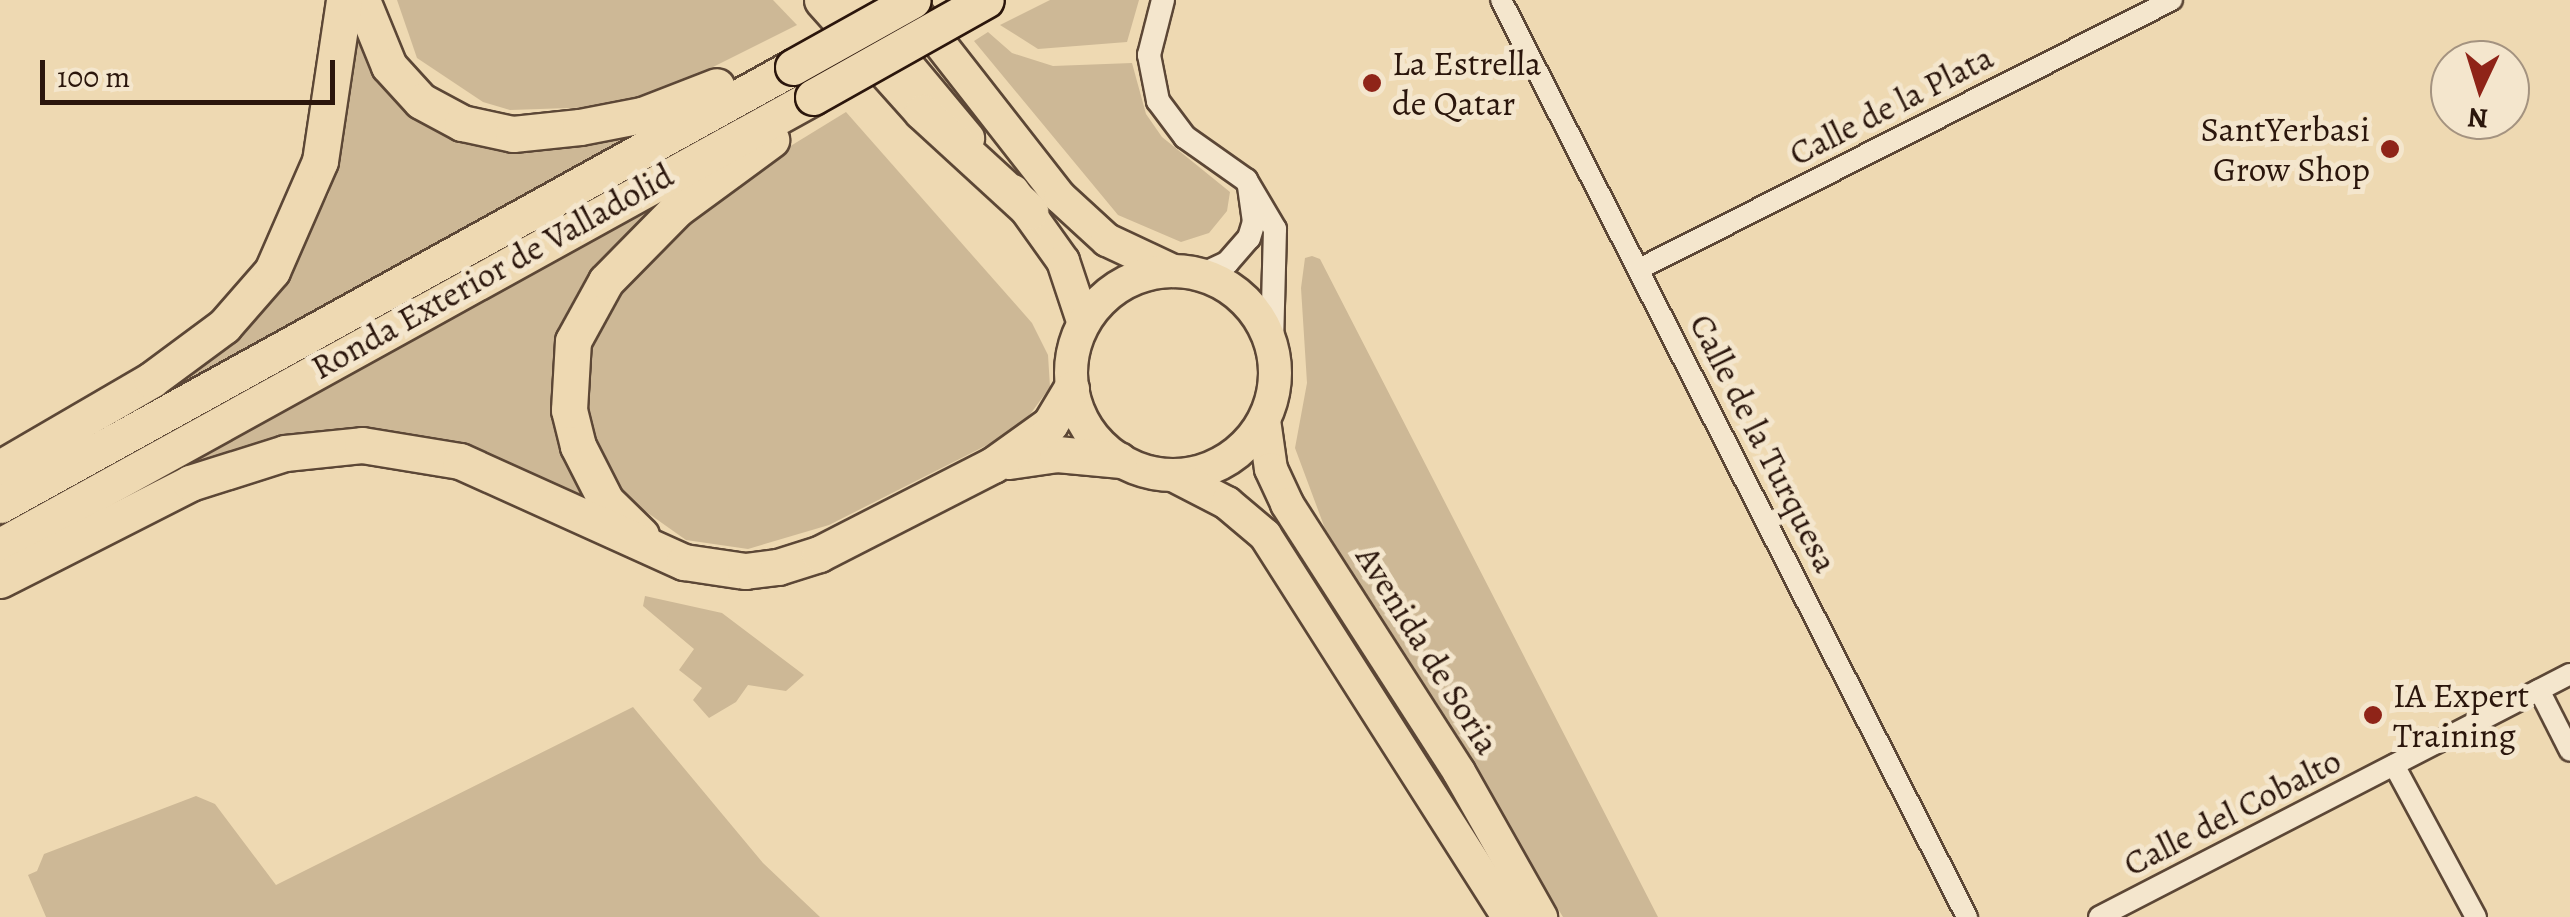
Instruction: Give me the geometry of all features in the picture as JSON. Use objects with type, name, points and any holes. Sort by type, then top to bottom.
[{"type":"highway","points":[[0,468],[151,380],[224,326],[272,271],[320,161],[344,0]]},
{"type":"highway","points":[[362,0],[389,66],[420,101],[462,122],[514,134],[642,115],[751,72],[793,67]]},
{"type":"highway","points":[[822,0],[922,112],[1030,211]]},
{"type":"highway","points":[[852,0],[1030,211],[1073,279],[1083,321]]},
{"type":"highway","points":[[909,0],[1060,197],[1107,240],[1250,304],[1272,344],[1276,373],[1264,420],[1234,455],[1176,476],[1118,460],[1041,454],[993,465]]},
{"type":"highway","name":"Ronda Exterior de Valladolid","points":[[0,505],[909,0]]},
{"type":"highway","name":"Ronda Exterior de Valladolid","points":[[0,546],[986,0]]},
{"type":"highway","points":[[684,562],[632,528],[592,476],[570,410],[573,341],[606,281],[677,209],[793,124],[812,97]]},
{"type":"highway","points":[[1118,460],[1084,425],[1071,389],[1074,342],[1083,321],[1121,284],[1187,273]]},
{"type":"highway","points":[[0,580],[190,483],[284,453],[362,446],[460,461],[684,562],[734,570],[778,567],[819,554],[993,465],[1039,434],[1071,389]]},
{"type":"highway","name":"Avenida de Soria","points":[[1264,420],[1271,468],[1287,504],[1459,772],[1542,917]]},
{"type":"highway","name":"Avenida de Soria","points":[[1176,476],[1226,503],[1265,534],[1508,917]]},
{"type":"street","points":[[1163,0],[1149,55],[1158,101],[1185,137],[1246,180],[1275,229],[1272,344]]},
{"type":"street","name":"Calle de la Turquesa","points":[[1502,0],[1967,917]]},
{"type":"street","name":"Calle de la Plata","points":[[1639,269],[2172,0]]},
{"type":"street","points":[[1187,273],[1227,262],[1249,238],[1254,210],[1246,180]]},
{"type":"street","name":"Calle del Cobalto","points":[[2099,917],[2570,674]]},
{"type":"street","points":[[2540,690],[2570,750]]},
{"type":"street","name":"Calle del Cobalto","points":[[2394,765],[2476,917]]},
{"type":"shaded area","points":[[397,0],[773,0],[797,25],[671,88],[599,107],[510,110],[483,102],[417,58]]},
{"type":"shaded area","points":[[1050,0],[1139,0],[1127,42],[1038,49],[1000,25]]},
{"type":"shaded area","points":[[350,24],[381,81],[426,122],[661,119],[180,384],[175,376],[286,272],[329,194],[343,128]]},
{"type":"shaded area","points":[[988,32],[1012,53],[1053,66],[1132,63],[1146,114],[1162,137],[1230,192],[1227,211],[1209,233],[1181,242],[1118,215],[974,41]]},
{"type":"shaded area","points":[[846,112],[1032,323],[1048,355],[1050,387],[1026,420],[1001,438],[829,525],[748,549],[686,540],[611,487],[583,416],[589,346],[645,258],[732,182]]},
{"type":"shaded area","points":[[692,187],[559,360],[606,513],[423,439],[127,496]]},
{"type":"shaded area","points":[[1305,258],[1320,259],[1658,917],[1563,917],[1327,534],[1295,448],[1307,383],[1301,288]]},
{"type":"shaded area","points":[[645,596],[722,613],[804,675],[786,691],[748,685],[736,702],[709,718],[693,700],[702,688],[679,670],[694,649],[643,606]]},
{"type":"shaded area","points":[[633,707],[763,863],[820,917],[46,917],[28,875],[37,871],[44,854],[196,796],[215,804],[276,885]]},
{"type":"place","name":"La Estrella de Qatar","points":[[1372,83]]},
{"type":"place","name":"SantYerbasi Grow Shop","points":[[2390,149]]},
{"type":"place","name":"IA Expert Training","points":[[2373,715]]}]
